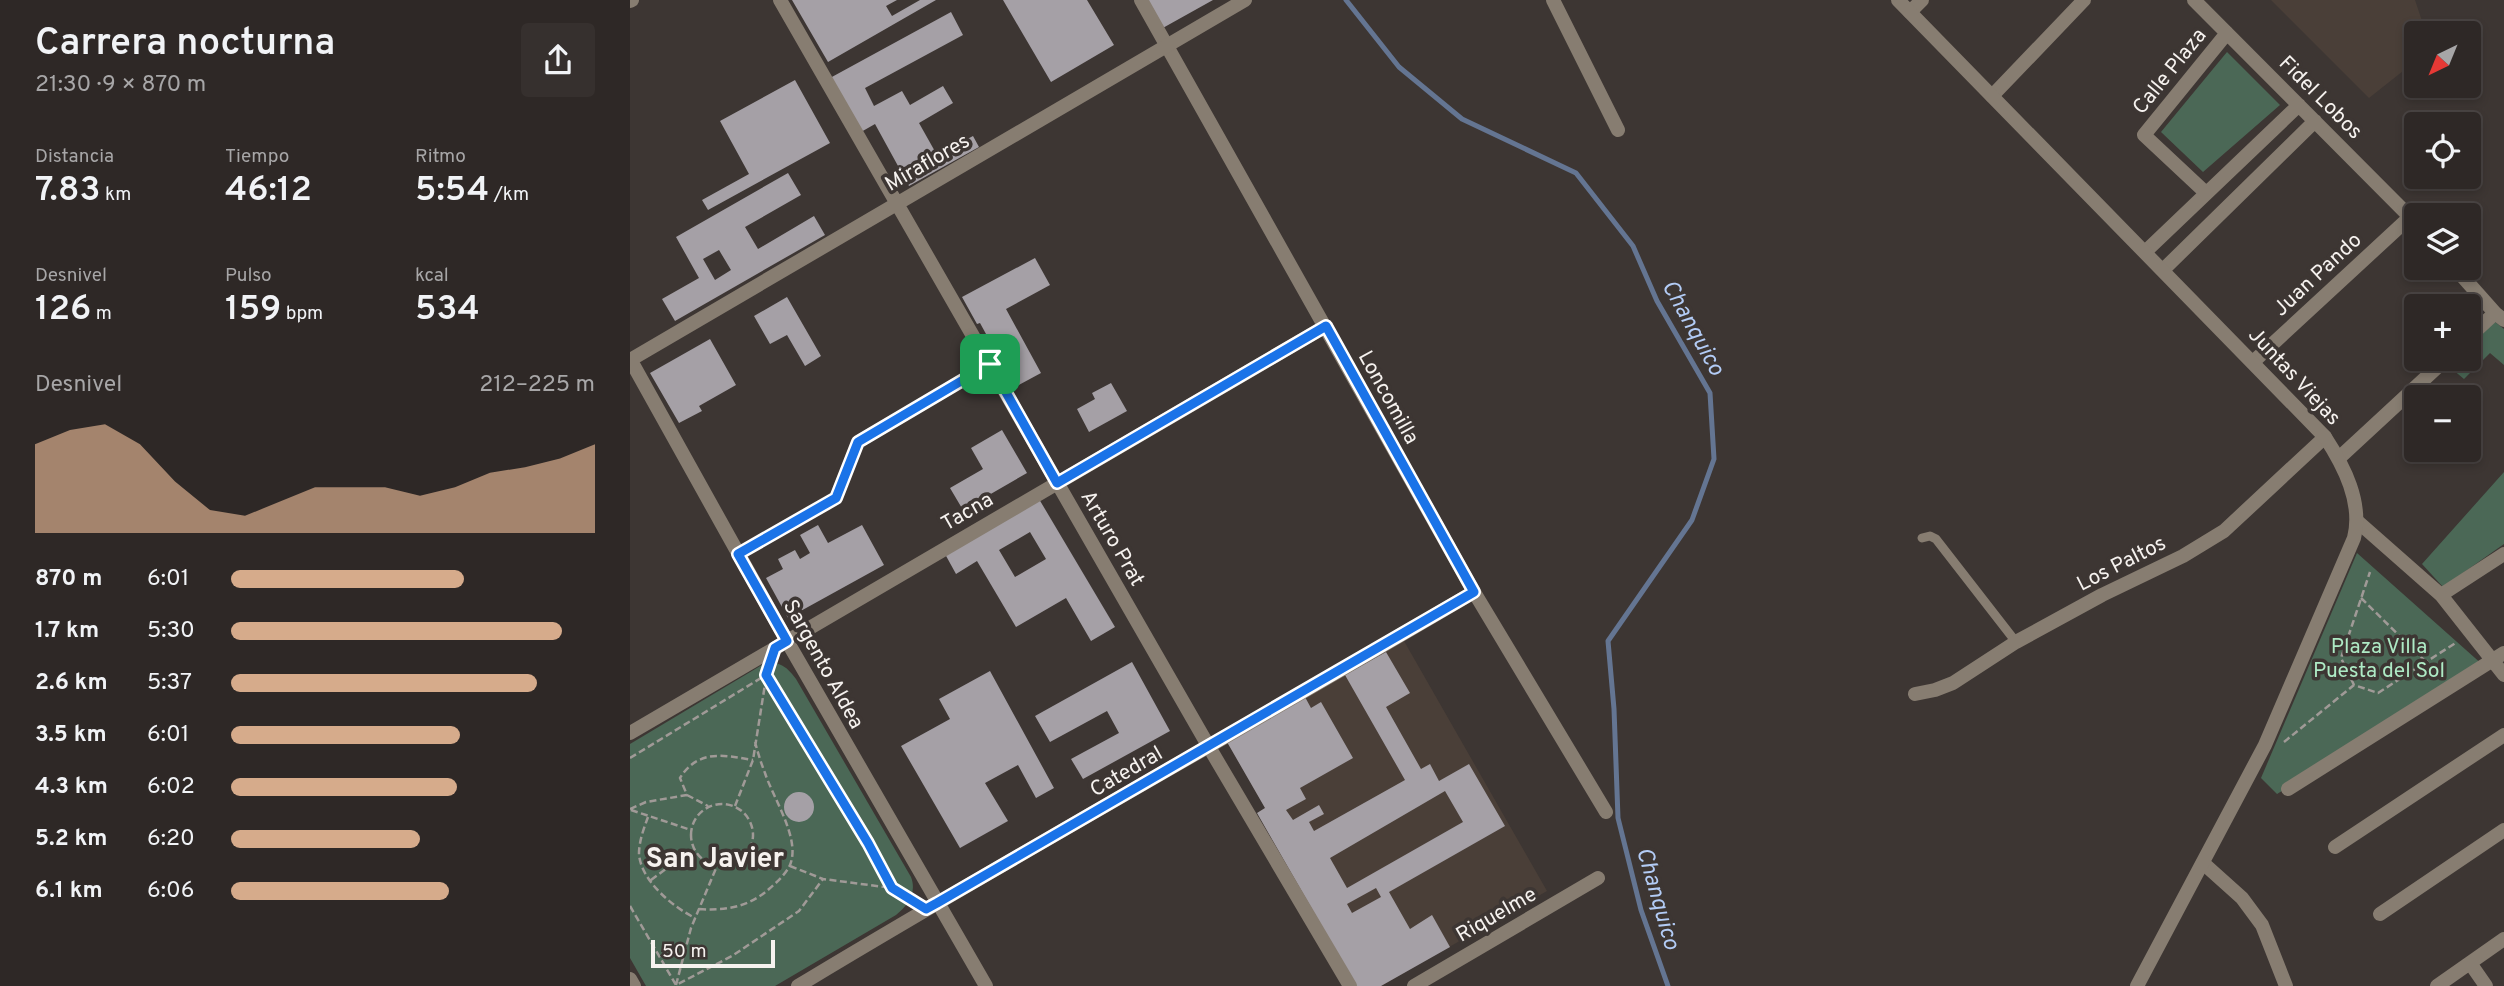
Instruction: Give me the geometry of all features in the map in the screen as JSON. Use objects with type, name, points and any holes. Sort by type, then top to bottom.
[{"type":"street","name":"Arturo Prat","points":[[780,0],[1209,747],[1350,986]]},
{"type":"street","name":"Loncomilla","points":[[1140,0],[1474,592],[1606,812]]},
{"type":"street","name":"Miraflores","points":[[630,360],[1245,0]]},
{"type":"street","points":[[1553,0],[1618,130]]},
{"type":"street","name":"Juntas Viejas","points":[[1898,0],[2325,437],[2339,458],[2352,490],[2357,521],[2354,538],[2265,746],[2137,986]]},
{"type":"street","points":[[1910,12],[1922,0]]},
{"type":"street","points":[[1992,96],[2084,0]]},
{"type":"street","name":"Fidel Lobos","points":[[2194,0],[2404,211]]},
{"type":"street","name":"Calle Plaza","points":[[2206,194],[2144,135],[2227,33]]},
{"type":"street","points":[[2145,252],[2299,105]]},
{"type":"street","points":[[2163,270],[2315,121]]},
{"type":"street","name":"Juan Pando","points":[[2253,362],[2404,228]]},
{"type":"street","points":[[2466,280],[2499,317],[2481,329]]},
{"type":"street","name":"Tacna","points":[[630,733],[1326,326]]},
{"type":"street","name":"Sargento Aldea","points":[[630,360],[738,554],[781,645],[932,906],[986,986]]},
{"type":"street","points":[[2339,458],[2433,371]]},
{"type":"street","name":"Los Paltos","points":[[1914,694],[1953,683],[2016,642],[2102,595],[2183,556],[2224,531],[2325,437]]},
{"type":"street","points":[[2357,521],[2441,595],[2499,656],[2504,675]]},
{"type":"street","points":[[2441,595],[2504,554]]},
{"type":"street","name":"Catedral","points":[[798,986],[1474,592]]},
{"type":"street","points":[[2288,789],[2499,656]]},
{"type":"street","points":[[2335,847],[2504,735]]},
{"type":"street","points":[[2380,914],[2504,830]]},
{"type":"street","points":[[2203,863],[2242,898],[2262,925],[2286,986]]},
{"type":"street","name":"Riquelme","points":[[1414,986],[1598,878]]},
{"type":"street","points":[[2437,986],[2504,939]]},
{"type":"street","points":[[2470,962],[2486,986]]},
{"type":"street","points":[[630,979],[634,986]]},
{"type":"lane","points":[[1922,538],[1930,536],[1936,539],[2016,642]]},
{"type":"path","points":[[738,554],[836,498],[858,442],[990,364]]},
{"type":"path","points":[[2370,572],[2341,658],[2354,685],[2378,693],[2457,642]]},
{"type":"path","points":[[2361,598],[2426,662]]},
{"type":"path","points":[[735,806],[753,760],[766,675],[781,645]]},
{"type":"path","points":[[630,758],[766,675]]},
{"type":"path","points":[[766,675],[868,843],[892,888]]},
{"type":"path","points":[[2278,747],[2354,685]]},
{"type":"path","points":[[699,909],[732,909],[746,904],[771,888],[790,866],[793,852],[789,832],[765,775],[755,742]]},
{"type":"path","points":[[687,795],[680,778],[687,767],[702,759],[716,754],[753,760]]},
{"type":"path","points":[[630,809],[646,802],[687,795],[708,806]]},
{"type":"path","points":[[708,806],[735,806],[743,811],[753,829],[751,849],[737,863],[717,866],[707,863],[694,849],[691,830],[700,812],[708,806]]},
{"type":"path","points":[[630,809],[691,830]]},
{"type":"path","points":[[648,817],[639,855],[651,880],[676,906],[695,918]]},
{"type":"path","points":[[651,880],[694,849]]},
{"type":"path","points":[[676,985],[695,918],[717,866]]},
{"type":"path","points":[[790,866],[823,879],[892,888],[932,906]]},
{"type":"path","points":[[676,985],[732,956],[799,911],[823,879]]},
{"type":"path","points":[[630,906],[676,985]]},
{"type":"shaded area","points":[[2271,0],[2415,0],[2422,21],[2404,21],[2404,70],[2369,98]]},
{"type":"shaded area","points":[[1404,641],[1547,891],[1381,986],[1356,986],[1257,813],[1265,808],[1227,742]]},
{"type":"green space","points":[[2227,52],[2280,105],[2203,172],[2161,132]]},
{"type":"green space","points":[[2495,322],[2504,329],[2504,365],[2490,353],[2481,362],[2481,334]]},
{"type":"green space","points":[[2454,371],[2472,371],[2464,379]]},
{"type":"green space","points":[[2504,472],[2504,544],[2443,587],[2422,564]]},
{"type":"green space","name":"Plaza Villa Puesta del Sol","points":[[2357,553],[2484,666],[2277,794],[2261,778]]},
{"type":"green space","points":[[767,662],[784,666],[796,679],[911,877],[912,893],[908,903],[896,915],[775,986],[646,986],[630,958],[630,744]]},
{"type":"building","points":[[792,0],[897,0],[886,6],[892,16],[920,0],[936,0],[828,62]]},
{"type":"building","points":[[1003,0],[1087,0],[1114,45],[1051,82]]},
{"type":"building","points":[[1145,0],[1213,0],[1161,29]]},
{"type":"building","points":[[951,12],[963,35],[865,88],[874,106],[902,91],[910,105],[943,86],[953,103],[919,123],[937,155],[973,136],[979,147],[909,186],[875,124],[861,132],[830,78]]},
{"type":"building","points":[[795,80],[830,143],[708,210],[702,200],[749,174],[720,121]]},
{"type":"building","points":[[788,173],[801,195],[745,227],[758,249],[814,216],[825,235],[675,321],[662,299],[699,278],[676,237]],"holes":[[[719,250],[731,270],[715,280],[703,259]]]},
{"type":"building","points":[[1035,258],[1050,285],[1006,309],[1041,373],[1015,387],[980,323],[977,324],[962,297]]},
{"type":"building","points":[[787,297],[821,356],[805,366],[787,335],[770,344],[754,316]]},
{"type":"building","points":[[710,339],[736,385],[699,406],[702,411],[679,423],[650,373]]},
{"type":"building","points":[[1111,383],[1127,411],[1089,432],[1077,409],[1095,399],[1092,393]]},
{"type":"building","points":[[1002,430],[1027,473],[963,510],[950,488],[983,469],[971,448]]},
{"type":"building","points":[[1039,499],[1115,627],[1091,641],[1066,598],[1016,627],[977,561],[956,574],[945,554]],"holes":[[[1030,532],[1046,559],[1015,577],[999,550]]]},
{"type":"building","points":[[818,525],[828,543],[862,525],[884,565],[788,618],[766,578],[783,569],[778,559],[795,550],[800,559],[810,553],[800,535]]},
{"type":"building","points":[[1386,652],[1410,693],[1386,707],[1421,769],[1430,764],[1439,781],[1469,764],[1505,826],[1389,892],[1410,929],[1432,915],[1450,947],[1381,986],[1356,986],[1257,813],[1265,808],[1227,742],[1305,697],[1311,708],[1321,702],[1353,758],[1300,788],[1306,799],[1286,810],[1293,820],[1319,805],[1324,814],[1309,822],[1314,831],[1405,780],[1345,675]],"holes":[[[1445,791],[1463,822],[1347,888],[1330,858]],[[1376,888],[1381,897],[1352,913],[1347,904]]]},
{"type":"building","points":[[1132,662],[1170,731],[1083,779],[1071,759],[1119,733],[1107,711],[1050,742],[1035,716]]},
{"type":"building","points":[[990,671],[1054,788],[1036,798],[1018,765],[985,783],[1008,821],[960,848],[901,746],[950,719],[939,699]]},
{"type":"building","points":[[799,792],[805,793],[813,801],[813,813],[805,821],[799,822],[793,821],[785,813],[784,807],[785,801],[793,793]]},
{"type":"waterway","name":"Chanquico","points":[[1346,0],[1399,67],[1462,119],[1576,173],[1633,246],[1657,301],[1710,393],[1714,459],[1692,520],[1608,641],[1614,709],[1618,818],[1641,910],[1668,986]]},
{"type":"district","name":"San Javier","points":[[715,857]]},
{"type":"route","points":[[1326,326],[1474,592],[926,909],[892,888],[868,843],[766,675],[775,648],[787,641],[738,554],[836,498],[858,442],[990,364],[1057,483],[1326,326]]}]
